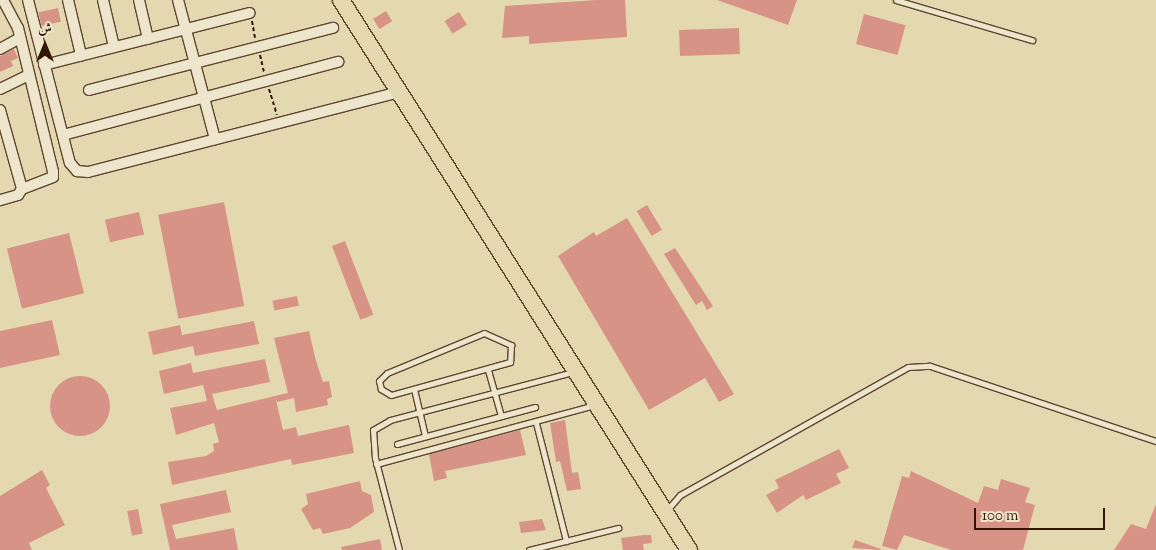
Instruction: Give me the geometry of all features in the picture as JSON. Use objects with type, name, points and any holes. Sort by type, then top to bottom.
[{"type":"main road","points":[[341,0],[689,550]]},
{"type":"street","points":[[28,0],[70,163],[88,172],[399,92]]},
{"type":"street","points":[[68,0],[82,56]]},
{"type":"street","points":[[103,0],[114,47]]},
{"type":"street","points":[[139,0],[148,39]]},
{"type":"street","points":[[178,0],[214,139]]},
{"type":"street","points":[[0,200],[18,195],[22,188],[53,177],[20,38],[3,5]]},
{"type":"street","points":[[44,65],[250,13]]},
{"type":"street","points":[[89,90],[258,49],[332,28]]},
{"type":"street","points":[[0,49],[20,38]]},
{"type":"street","points":[[63,136],[338,62]]},
{"type":"street","points":[[0,89],[29,75]]},
{"type":"street","points":[[0,110],[22,188]]},
{"type":"lane","points":[[896,0],[1032,40]]},
{"type":"lane","points":[[484,333],[502,338],[513,351],[510,362],[488,370],[414,388],[387,395],[379,381],[434,351],[484,333]]},
{"type":"lane","points":[[665,512],[680,495],[908,367],[930,366],[1156,441]]},
{"type":"lane","points":[[488,370],[501,416]]},
{"type":"lane","points":[[399,550],[376,464],[373,430],[390,420],[576,371]]},
{"type":"lane","points":[[414,388],[425,436]]},
{"type":"lane","points":[[376,464],[536,423],[597,404]]},
{"type":"lane","points":[[397,444],[535,407]]},
{"type":"lane","points":[[536,423],[566,541]]},
{"type":"lane","points":[[529,550],[618,528]]},
{"type":"path","points":[[250,13],[258,49],[279,122]]},
{"type":"building","points":[[625,0],[627,37],[529,44],[529,36],[502,38],[505,6]]},
{"type":"building","points":[[717,0],[797,0],[788,25]]},
{"type":"building","points":[[58,8],[61,22],[41,26],[38,12]]},
{"type":"building","points":[[386,11],[392,21],[379,29],[373,19]]},
{"type":"building","points":[[459,12],[467,25],[453,34],[445,21]]},
{"type":"building","points":[[864,14],[906,25],[898,55],[856,44]]},
{"type":"building","points":[[739,28],[740,54],[680,56],[679,30]]},
{"type":"building","points":[[14,49],[18,58],[11,61],[13,66],[0,72],[0,56]]},
{"type":"building","points":[[224,202],[244,306],[178,319],[158,215]]},
{"type":"building","points":[[647,205],[662,230],[652,236],[637,211]]},
{"type":"building","points":[[139,212],[144,234],[110,242],[105,220]]},
{"type":"building","points":[[627,218],[734,394],[719,402],[705,378],[649,410],[558,256],[594,232],[596,236]]},
{"type":"building","points":[[69,233],[84,293],[22,309],[7,248]]},
{"type":"building","points":[[345,241],[373,315],[360,320],[332,246]]},
{"type":"building","points":[[675,248],[713,306],[707,310],[702,301],[696,305],[664,254]]},
{"type":"building","points":[[297,296],[299,306],[274,311],[272,301]]},
{"type":"building","points":[[52,320],[60,355],[0,368],[0,331]]},
{"type":"building","points":[[254,321],[259,344],[195,356],[193,346],[153,355],[148,332],[180,325],[182,335]]},
{"type":"building","points":[[309,331],[323,382],[329,381],[332,397],[327,399],[328,405],[296,412],[294,398],[277,402],[275,396],[288,393],[274,338]]},
{"type":"building","points":[[265,359],[270,382],[212,394],[217,410],[275,396],[283,430],[296,427],[298,436],[349,425],[354,453],[292,465],[291,459],[172,485],[168,462],[206,456],[214,451],[213,444],[219,442],[214,423],[176,435],[170,408],[207,401],[203,385],[164,394],[159,371],[191,363],[193,373]]},
{"type":"building","points":[[80,376],[97,381],[105,389],[110,406],[105,423],[97,431],[80,436],[63,431],[55,423],[50,406],[55,389],[63,381]]},
{"type":"building","points":[[565,420],[572,473],[578,472],[581,489],[567,491],[560,461],[556,462],[550,423]]},
{"type":"building","points":[[520,430],[526,455],[445,471],[447,478],[434,481],[429,454]]},
{"type":"building","points":[[839,449],[849,468],[836,474],[841,483],[806,500],[803,495],[777,513],[766,495],[779,488],[775,480]]},
{"type":"building","points":[[42,470],[50,485],[46,488],[65,525],[29,543],[32,550],[0,550],[0,496]]},
{"type":"building","points":[[911,471],[978,503],[984,486],[998,490],[1001,479],[1030,488],[1025,502],[1035,505],[1023,550],[951,550],[904,535],[897,550],[882,546],[902,476],[909,478]]},
{"type":"building","points":[[360,481],[362,491],[371,495],[374,512],[350,528],[323,534],[320,528],[313,530],[301,509],[308,504],[306,494]]},
{"type":"building","points":[[226,490],[231,512],[172,525],[176,539],[234,528],[238,550],[170,550],[160,504]]},
{"type":"building","points":[[1156,504],[1156,550],[1114,550],[1131,524],[1146,529]]},
{"type":"building","points":[[138,509],[143,534],[132,536],[127,511]]},
{"type":"building","points":[[542,519],[546,530],[521,533],[519,522]]},
{"type":"building","points":[[651,535],[652,543],[643,544],[644,550],[623,550],[621,538]]},
{"type":"building","points":[[380,539],[382,550],[342,550],[341,547]]},
{"type":"building","points":[[855,540],[881,549],[852,548]]}]
